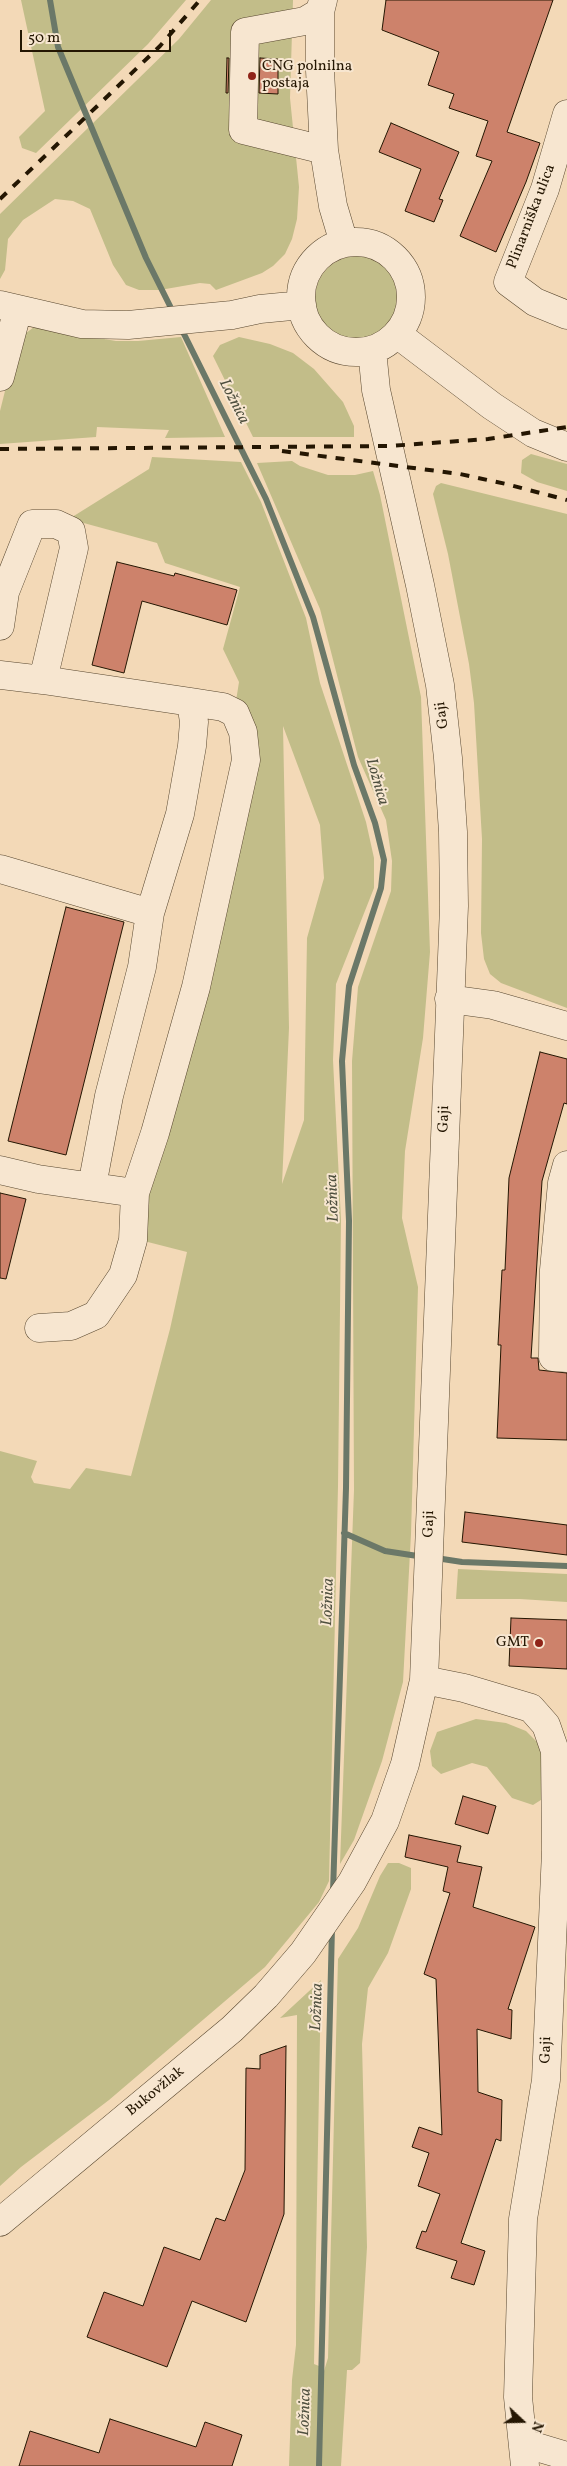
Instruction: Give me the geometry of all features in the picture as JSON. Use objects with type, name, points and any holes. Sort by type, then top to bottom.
[{"type":"street","points":[[322,6],[320,70],[324,150],[333,206],[344,243]]},
{"type":"street","points":[[322,6],[305,21],[245,32],[243,130],[324,150]]},
{"type":"street","name":"Plinarniška ulica","points":[[567,114],[545,189],[508,282],[535,302],[567,315]]},
{"type":"street","points":[[344,243],[369,243],[385,249],[398,260],[407,274],[411,290],[410,307],[405,324],[386,343],[372,350],[355,352],[336,348],[320,339],[306,320],[302,305],[302,284],[311,265],[325,251],[344,243]]},
{"type":"street","points":[[0,377],[9,307],[82,324],[128,325],[232,315],[260,308],[302,305]]},
{"type":"street","points":[[397,334],[492,406],[533,432],[567,447]]},
{"type":"street","name":"Gaji","points":[[352,1882],[385,1821],[402,1772],[424,1680],[454,906],[454,832],[440,685],[420,585],[376,390],[372,350]]},
{"type":"street","points":[[0,626],[2,592],[32,524],[56,524],[71,531],[74,548],[43,680]]},
{"type":"street","points":[[0,675],[222,707],[235,713],[244,732],[246,760],[196,987],[155,1133],[135,1193],[133,1240],[123,1275],[96,1315],[71,1326],[39,1328]]},
{"type":"street","points":[[92,1186],[109,1096],[142,967],[150,913],[180,814],[192,746],[194,722],[191,702]]},
{"type":"street","points":[[0,869],[150,913]]},
{"type":"street","points":[[449,999],[494,1005],[567,1026]]},
{"type":"street","points":[[0,1170],[38,1179],[135,1193]]},
{"type":"street","points":[[566,1177],[554,1270],[554,1356],[567,1358]]},
{"type":"street","points":[[424,1680],[464,1688],[567,1720]]},
{"type":"street","name":"Gaji","points":[[524,2455],[518,2397],[523,2219],[546,2080],[556,1851],[555,1751],[546,1725],[531,1708]]},
{"type":"street","name":"Bukovžlak","points":[[0,2222],[232,2029],[266,1996],[303,1953],[352,1882]]},
{"type":"street","points":[[524,2455],[567,2456]]},
{"type":"shaded area","points":[[21,0],[186,0],[148,44],[36,153],[22,148],[19,137],[45,111]]},
{"type":"shaded area","points":[[211,0],[293,0],[290,98],[299,187],[297,219],[292,239],[285,254],[273,266],[262,273],[216,290],[210,284],[200,283],[160,290],[139,290],[126,285],[113,265],[90,209],[73,201],[55,199],[23,220],[8,239],[5,270],[0,279],[0,214],[179,39]]},
{"type":"shaded area","points":[[357,256],[373,259],[387,268],[396,282],[399,298],[396,314],[387,328],[373,337],[357,340],[341,337],[327,328],[318,314],[315,298],[318,282],[327,268],[341,259]]},
{"type":"shaded area","points":[[34,327],[116,341],[181,337],[225,437],[165,438],[169,430],[97,427],[96,437],[0,444],[0,411],[13,359],[26,333]]},
{"type":"shaded area","points":[[239,337],[270,344],[293,353],[314,369],[343,402],[354,426],[354,437],[253,437],[213,356],[220,345]]},
{"type":"shaded area","points":[[531,454],[567,464],[567,491],[537,482],[521,473],[522,460]]},
{"type":"shaded area","points":[[152,457],[241,462],[261,502],[306,618],[320,683],[366,822],[374,858],[374,888],[336,984],[333,1060],[341,1220],[338,1486],[329,1881],[319,1902],[265,1967],[109,2100],[21,2167],[0,2186],[0,1451],[37,1461],[31,1477],[34,1483],[70,1489],[86,1468],[131,1476],[170,1329],[187,1252],[140,1240],[140,1224],[233,859],[236,701],[239,682],[223,649],[240,587],[165,563],[157,543],[69,519],[149,469]],"holes":[[[283,726],[320,825],[324,878],[307,938],[304,1120],[282,1184],[289,1028]]]},
{"type":"shaded area","points":[[292,461],[300,466],[328,475],[355,475],[373,471],[380,495],[421,697],[430,952],[423,1038],[405,1151],[402,1218],[418,1287],[411,1534],[403,1682],[382,1761],[354,1840],[340,1864],[354,1490],[352,1061],[358,987],[391,891],[392,861],[386,820],[358,757],[320,609],[257,463]]},
{"type":"shaded area","points":[[441,483],[567,514],[567,1008],[501,983],[490,974],[484,959],[481,933],[482,839],[474,703],[469,664],[448,554],[433,494],[436,486]]},
{"type":"shaded area","points":[[458,1569],[567,1574],[567,1602],[520,1599],[456,1599]]},
{"type":"shaded area","points":[[476,1719],[506,1723],[526,1731],[542,1747],[544,1798],[533,1805],[512,1798],[487,1767],[472,1763],[441,1774],[432,1766],[430,1751],[437,1732]]},
{"type":"shaded area","points":[[388,1863],[399,1863],[411,1868],[411,1889],[388,1953],[368,1988],[362,2044],[367,2247],[360,2363],[352,2370],[347,2370],[341,2466],[289,2466],[292,2380],[296,2345],[297,2015],[280,2018],[321,1980],[314,2364],[324,2371],[328,2358],[338,1959],[358,1928],[380,1876]]},
{"type":"building","points":[[386,0],[553,0],[507,132],[540,143],[526,182],[496,252],[460,236],[492,161],[476,156],[488,121],[449,108],[454,94],[428,85],[439,52],[382,30]]},
{"type":"building","points":[[227,58],[229,58],[228,93],[226,93]]},
{"type":"building","points":[[260,58],[278,59],[278,94],[259,93]]},
{"type":"building","points":[[391,123],[459,152],[439,199],[443,200],[434,222],[405,211],[421,169],[379,152]]},
{"type":"building","points":[[117,562],[174,576],[175,573],[237,590],[227,625],[142,601],[124,673],[92,665]]},
{"type":"building","points":[[66,907],[124,922],[66,1155],[8,1141]]},
{"type":"building","points":[[540,1052],[567,1059],[567,1104],[564,1103],[542,1181],[531,1358],[538,1358],[539,1370],[567,1373],[567,1440],[497,1438],[501,1345],[498,1345],[502,1270],[505,1270],[509,1178]]},
{"type":"building","points":[[0,1193],[26,1199],[6,1279],[0,1278]]},
{"type":"building","points":[[465,1512],[567,1525],[567,1555],[462,1542]]},
{"type":"building","name":"GMT","points":[[511,1618],[567,1620],[567,1669],[509,1666]]},
{"type":"building","points":[[463,1796],[496,1806],[488,1834],[455,1824]]},
{"type":"building","points":[[409,1835],[461,1846],[457,1862],[482,1867],[473,1907],[535,1927],[508,2009],[512,2010],[511,2039],[477,2029],[478,2092],[502,2100],[501,2141],[496,2139],[461,2243],[485,2251],[474,2285],[451,2278],[457,2261],[416,2248],[422,2231],[426,2232],[440,2194],[418,2186],[429,2153],[412,2147],[419,2127],[442,2135],[436,1979],[424,1974],[450,1893],[443,1891],[448,1867],[405,1857]]},
{"type":"building","points":[[286,2046],[284,2214],[246,2322],[192,2301],[167,2367],[87,2337],[104,2292],[143,2306],[164,2247],[200,2260],[216,2218],[225,2221],[245,2170],[246,2068],[260,2069],[260,2055]]},
{"type":"building","points":[[110,2419],[196,2447],[205,2422],[242,2435],[232,2466],[19,2466],[30,2431],[99,2453]]},
{"type":"waterway","name":"Ložnica","points":[[50,0],[58,47],[146,258],[174,314]]},
{"type":"waterway","name":"Ložnica","points":[[181,328],[266,499],[313,617],[354,765],[375,823],[384,860],[381,888],[349,986],[342,1061],[349,1221],[346,1488],[333,1892]]},
{"type":"waterway","points":[[344,1533],[385,1551],[424,1557]]},
{"type":"waterway","points":[[436,1558],[462,1562],[567,1566]]},
{"type":"waterway","name":"Ložnica","points":[[319,2466],[332,1927]]},
{"type":"railway","points":[[0,199],[160,46],[200,0]]},
{"type":"railway","points":[[0,449],[389,446],[488,439],[567,427]]},
{"type":"railway","points":[[282,451],[460,474],[567,500]]},
{"type":"place","name":"CNG polnilna postaja","points":[[252,76]]},
{"type":"place","name":"GMT","points":[[539,1643]]}]
